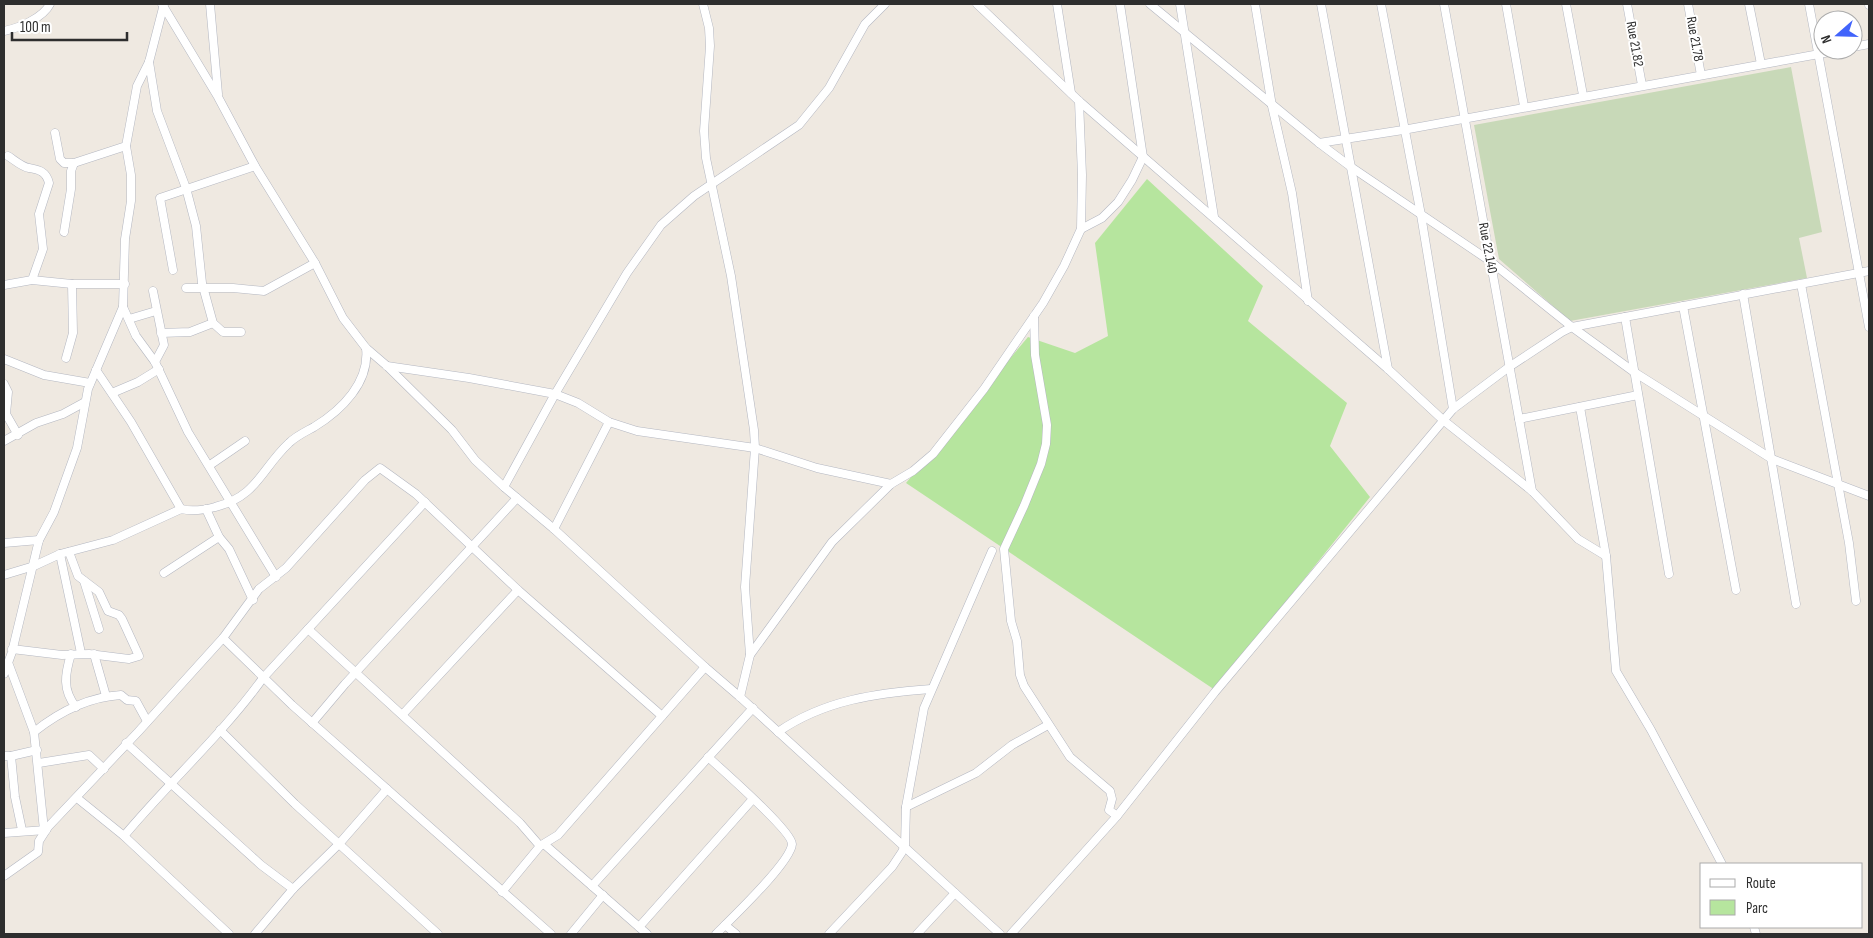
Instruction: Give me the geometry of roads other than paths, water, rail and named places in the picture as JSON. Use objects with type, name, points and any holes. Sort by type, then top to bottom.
[{"type":"street","points":[[4,31],[44,13],[50,4]]},
{"type":"street","points":[[210,4],[218,97]]},
{"type":"street","points":[[703,4],[709,28],[710,46],[704,131],[706,158],[743,350],[755,448],[745,587],[750,656],[740,697]]},
{"type":"street","points":[[504,488],[555,394],[627,273],[661,225],[679,207],[799,124],[829,88],[865,24],[886,4]]},
{"type":"street","points":[[977,4],[1079,101],[1388,369],[1443,420],[1532,491],[1578,539],[1606,556]]},
{"type":"street","points":[[1057,4],[1071,93]]},
{"type":"street","points":[[1081,229],[1102,218],[1118,202],[1132,180],[1143,157],[1120,4]]},
{"type":"street","points":[[1150,4],[1319,143],[1351,167],[1490,261],[1572,328],[1634,372],[1772,459],[1869,496]]},
{"type":"street","points":[[1180,4],[1214,217]]},
{"type":"street","points":[[1255,4],[1272,106],[1292,194],[1308,301]]},
{"type":"street","points":[[1321,4],[1388,369]]},
{"type":"street","points":[[1381,4],[1403,130],[1421,215],[1453,409]]},
{"type":"street","name":"Rue 22.140","points":[[1444,4],[1463,118],[1532,491]]},
{"type":"street","points":[[1506,4],[1524,106]]},
{"type":"street","points":[[1566,4],[1583,95]]},
{"type":"street","name":"Rue 21.82","points":[[1627,4],[1642,85]]},
{"type":"street","name":"Rue 21.78","points":[[1688,4],[1701,75]]},
{"type":"street","points":[[1749,4],[1761,64]]},
{"type":"street","points":[[1809,4],[1813,24]]},
{"type":"street","points":[[163,5],[218,97],[255,166],[315,263],[344,318],[366,348],[452,430],[475,460],[504,488],[554,529],[705,667],[905,845],[1000,934]]},
{"type":"street","points":[[45,830],[34,732],[9,665],[9,651],[34,566],[39,540],[54,512],[77,448],[84,402],[90,383],[123,307],[125,239],[131,201],[131,175],[126,146],[137,86],[148,62],[163,5]]},
{"type":"street","points":[[1319,143],[1403,130],[1583,95],[1813,56]]},
{"type":"street","points":[[1820,60],[1869,327]]},
{"type":"street","points":[[148,62],[156,111],[186,188],[196,226],[204,289],[213,323],[223,332],[241,332]]},
{"type":"street","points":[[750,656],[832,542],[891,484],[913,471],[933,454],[984,389],[1034,316],[1064,266],[1081,229],[1082,175],[1079,101]]},
{"type":"street","points":[[55,132],[60,159],[64,163],[74,163],[126,146]]},
{"type":"street","points":[[8,156],[29,168],[40,170],[48,178],[49,183],[39,214],[43,249],[32,280]]},
{"type":"street","points":[[64,232],[71,189],[71,170],[74,163]]},
{"type":"street","points":[[172,270],[165,218],[159,199],[186,188],[255,166]]},
{"type":"street","points":[[186,288],[233,288],[264,291],[315,263]]},
{"type":"street","points":[[1011,934],[1117,816],[1215,692],[1453,409],[1509,367],[1562,332],[1572,328],[1869,271]]},
{"type":"street","points":[[4,285],[32,280],[72,284],[125,284]]},
{"type":"street","points":[[66,358],[73,332],[72,284]]},
{"type":"street","points":[[1801,284],[1849,543],[1856,601]]},
{"type":"street","points":[[112,393],[138,382],[157,365],[164,345],[153,291]]},
{"type":"street","points":[[1743,294],[1796,604]]},
{"type":"street","points":[[1683,306],[1736,590]]},
{"type":"street","points":[[123,307],[145,350],[157,365],[188,432],[210,465],[243,527],[276,577]]},
{"type":"street","points":[[129,319],[156,311]]},
{"type":"street","points":[[1034,316],[1034,355],[1047,425],[1046,444],[1041,464],[1028,498],[1004,549],[1003,560],[1011,621],[1017,641],[1020,675],[1048,725],[1070,757],[1110,791],[1112,799],[1109,810],[1117,816]]},
{"type":"street","points":[[1625,317],[1668,574]]},
{"type":"street","points":[[161,333],[190,332],[213,323]]},
{"type":"street","points":[[4,575],[34,566],[60,554],[113,540],[181,509],[206,510],[231,503],[258,483],[288,444],[342,408],[357,386],[364,371],[367,360],[366,348]]},
{"type":"street","points":[[4,359],[44,375],[90,383]]},
{"type":"street","points":[[387,366],[469,378],[555,394],[578,404],[609,422],[637,431],[755,448],[817,468],[891,484]]},
{"type":"street","points":[[96,370],[168,484],[181,509]]},
{"type":"street","points":[[4,384],[8,392],[6,414],[18,435]]},
{"type":"street","points":[[1519,419],[1638,395]]},
{"type":"street","points":[[4,441],[18,435],[36,423],[63,414],[84,402]]},
{"type":"street","points":[[1580,407],[1606,556],[1616,671],[1651,730],[1721,863]]},
{"type":"street","points":[[554,529],[609,422]]},
{"type":"street","points":[[210,465],[245,441]]},
{"type":"street","points":[[4,876],[38,852],[39,841],[45,830],[78,798],[223,638],[253,600],[259,589],[276,577],[365,480],[380,468],[425,502],[518,590],[662,716]]},
{"type":"street","points":[[312,723],[517,498]]},
{"type":"street","points":[[124,836],[247,701],[263,678],[425,502]]},
{"type":"street","points":[[206,510],[219,537],[229,549],[253,600]]},
{"type":"street","points":[[164,573],[219,537]]},
{"type":"street","points":[[4,543],[39,540]]},
{"type":"street","points":[[829,934],[892,867],[905,845],[906,807],[923,715],[931,689],[955,640],[992,551]]},
{"type":"street","points":[[9,651],[45,654],[81,653],[129,660],[137,658],[139,655],[119,615],[108,611],[99,592],[77,574],[69,552]]},
{"type":"street","points":[[60,554],[81,653]]},
{"type":"street","points":[[84,581],[99,629]]},
{"type":"street","points":[[403,714],[518,590]]},
{"type":"street","points":[[308,629],[403,714],[439,751],[542,845],[604,895],[647,934]]},
{"type":"street","points":[[223,638],[312,723],[551,934]]},
{"type":"street","points":[[71,654],[65,680],[68,694],[76,707]]},
{"type":"street","points":[[94,654],[106,696]]},
{"type":"street","points":[[4,674],[9,665]]},
{"type":"street","points":[[502,892],[542,845],[558,835],[705,667]]},
{"type":"street","points":[[778,732],[810,713],[839,702],[899,691],[931,689]]},
{"type":"street","points":[[34,732],[53,716],[106,696],[121,695],[127,700],[136,701],[147,721]]},
{"type":"street","points":[[592,886],[752,708]]},
{"type":"street","points":[[906,807],[976,773],[1012,745],[1048,725]]},
{"type":"street","points":[[220,730],[339,844],[438,934]]},
{"type":"street","points":[[126,743],[261,865],[293,890]]},
{"type":"street","points":[[22,830],[7,756],[37,750]]},
{"type":"street","points":[[38,764],[89,755],[104,769]]},
{"type":"street","points":[[708,757],[785,829],[792,844],[783,863],[716,934]]},
{"type":"street","points":[[255,934],[293,890],[339,844],[387,789]]},
{"type":"street","points":[[78,798],[124,836],[228,934]]},
{"type":"street","points":[[639,927],[675,889],[752,800]]},
{"type":"street","points":[[4,833],[22,830],[45,830]]},
{"type":"street","points":[[917,934],[955,893]]},
{"type":"street","points":[[571,934],[604,895]]},
{"type":"street","points":[[725,925],[736,934]]}]
